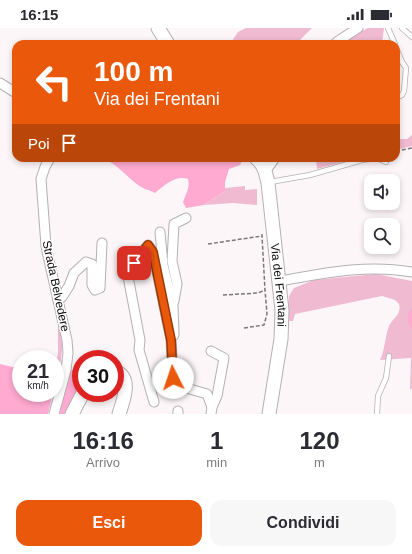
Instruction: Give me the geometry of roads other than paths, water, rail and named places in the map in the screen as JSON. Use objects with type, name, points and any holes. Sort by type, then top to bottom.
[{"type":"main road","points":[[158,28],[166,40]]},
{"type":"main road","name":"Via dei Frentani","points":[[260,162],[267,177],[280,281],[282,310],[281,339],[269,414]]},
{"type":"main road","points":[[124,380],[126,384],[124,398]]},
{"type":"main road","points":[[72,414],[78,402]]},
{"type":"main road","points":[[119,414],[123,402]]},
{"type":"street","points":[[340,40],[358,28]]},
{"type":"street","points":[[0,83],[12,90]]},
{"type":"street","name":"Strada Belvedere","points":[[48,162],[42,174],[41,184],[47,251],[66,332],[68,353],[66,370],[54,414]]},
{"type":"street","points":[[267,177],[273,162]]},
{"type":"street","points":[[173,306],[177,284],[172,261],[174,224],[186,218]]},
{"type":"street","points":[[160,232],[163,265],[173,306],[174,334],[171,340]]},
{"type":"street","points":[[58,300],[62,297],[69,286],[74,273],[86,262],[92,264],[92,285],[95,290],[100,288],[102,243]]},
{"type":"street","points":[[154,402],[139,350],[140,340],[127,271],[148,245],[153,252],[171,340],[173,378],[183,387],[206,394],[212,410]]},
{"type":"street","points":[[280,281],[356,269],[376,268],[412,272]]},
{"type":"street","points":[[211,351],[224,358],[217,396],[212,410]]},
{"type":"lane","points":[[388,28],[393,40]]},
{"type":"lane","points":[[402,28],[412,37]]},
{"type":"lane","points":[[400,57],[406,68],[404,91],[400,96]]},
{"type":"lane","points":[[267,177],[310,175],[355,162]]},
{"type":"lane","points":[[377,414],[378,396],[386,378],[389,356]]}]
